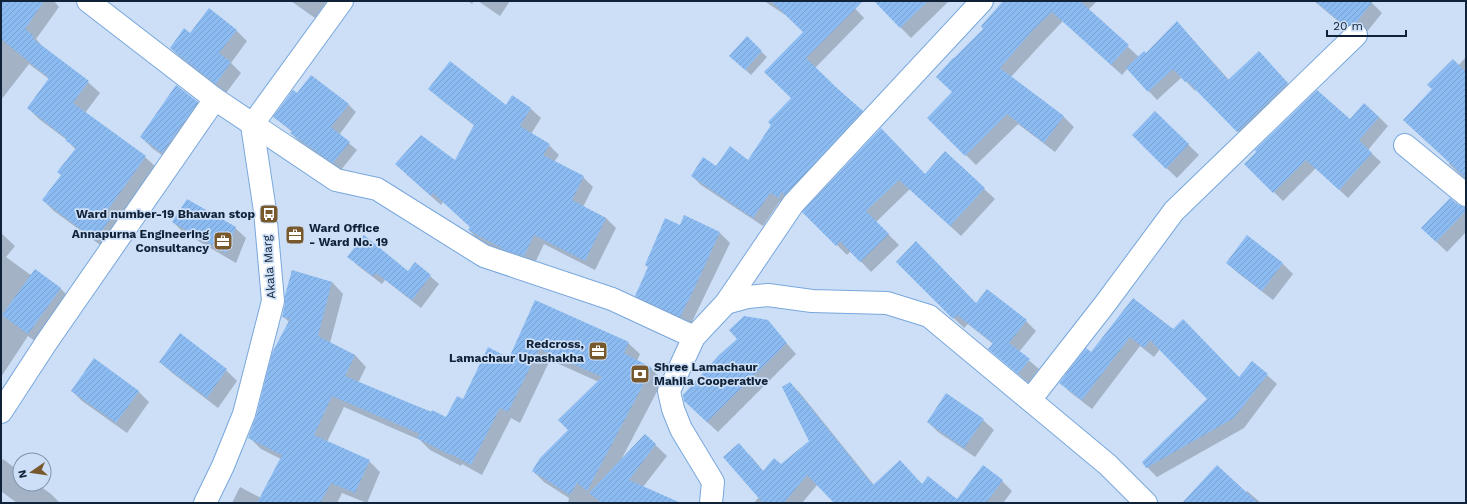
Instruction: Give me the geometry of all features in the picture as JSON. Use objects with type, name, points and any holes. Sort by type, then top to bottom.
[{"type":"street","points":[[88,1],[215,99],[336,180],[376,189],[484,256],[612,299],[694,337]]},
{"type":"street","points":[[252,125],[342,1]]},
{"type":"street","points":[[712,503],[713,482],[681,429],[673,409],[669,391],[694,337],[726,304],[793,204],[982,1]]},
{"type":"street","points":[[1030,400],[1105,304],[1174,211],[1356,35]]},
{"type":"street","points":[[1,412],[46,343],[215,99]]},
{"type":"street","name":"Akala Marg","points":[[205,503],[223,466],[244,414],[273,300],[265,211],[252,125]]},
{"type":"street","points":[[1405,145],[1466,195]]},
{"type":"street","points":[[726,304],[748,297],[768,295],[812,301],[887,303],[929,316],[1108,465],[1146,503]]},
{"type":"building","points":[[1,1],[44,1],[25,29],[34,36],[32,38],[89,81],[73,103],[146,156],[105,214],[111,218],[95,240],[42,200],[61,175],[57,172],[76,148],[65,140],[67,139],[27,108],[49,78],[1,39]]},
{"type":"building","points":[[771,1],[863,1],[806,58],[863,111],[785,195],[782,192],[779,198],[770,193],[753,218],[691,176],[703,157],[716,166],[730,146],[748,160],[771,125],[768,122],[791,98],[764,72],[803,32]]},
{"type":"building","points":[[874,1],[928,1],[900,28]]},
{"type":"building","points":[[1003,1],[1080,1],[1129,45],[1111,65],[1052,12],[1033,30],[1000,68],[1064,116],[1044,143],[1007,114],[965,156],[927,118],[952,92],[936,77],[983,29],[981,26]]},
{"type":"building","points":[[1315,1],[1373,1],[1356,23],[1346,27]]},
{"type":"building","points":[[209,8],[237,30],[219,53],[231,62],[216,84],[170,48],[184,28],[190,33]]},
{"type":"building","points":[[1177,21],[1228,80],[1259,51],[1288,83],[1237,132],[1187,81],[1185,82],[1173,69],[1148,92],[1126,68],[1144,51],[1146,53]]},
{"type":"building","points":[[747,36],[762,51],[745,70],[729,56]]},
{"type":"building","points":[[1453,59],[1466,72],[1466,178],[1403,120],[1432,89],[1427,85]]},
{"type":"building","points":[[450,61],[506,105],[512,95],[531,108],[520,126],[550,144],[543,155],[584,176],[572,200],[606,218],[585,261],[534,235],[524,256],[507,251],[468,230],[470,227],[433,193],[431,196],[395,164],[421,135],[455,160],[474,125],[428,89]]},
{"type":"building","points":[[311,75],[349,104],[331,127],[350,142],[333,163],[290,133],[292,131],[273,117],[293,90],[297,93]]},
{"type":"building","points":[[176,85],[198,102],[162,153],[140,137]]},
{"type":"building","points":[[1317,90],[1350,119],[1364,103],[1379,117],[1359,140],[1372,153],[1339,190],[1306,160],[1273,193],[1244,164],[1256,152],[1255,150]]},
{"type":"building","points":[[1155,111],[1189,144],[1166,169],[1132,135]]},
{"type":"building","points":[[881,128],[925,174],[945,151],[985,188],[950,226],[899,180],[866,211],[889,234],[860,262],[840,241],[836,246],[802,212]]},
{"type":"building","points":[[1450,198],[1458,205],[1466,207],[1466,211],[1436,242],[1421,228]]},
{"type":"building","points":[[187,199],[236,227],[226,253],[172,222]]},
{"type":"building","points":[[684,215],[720,232],[680,317],[635,296],[648,267],[645,265],[665,218],[680,225]]},
{"type":"building","points":[[364,235],[408,271],[415,262],[431,275],[412,300],[376,273],[373,276],[347,257]]},
{"type":"building","points":[[1247,235],[1283,263],[1262,291],[1226,263]]},
{"type":"building","points":[[916,241],[976,303],[987,289],[1027,320],[1009,343],[1030,359],[1018,374],[988,349],[993,343],[957,315],[953,319],[896,262]]},
{"type":"building","points":[[35,269],[61,288],[28,334],[2,315]]},
{"type":"building","points":[[292,270],[332,282],[318,336],[355,355],[345,376],[431,412],[432,410],[446,417],[457,396],[463,399],[488,347],[509,358],[535,300],[629,342],[624,353],[652,368],[587,491],[577,483],[570,495],[532,471],[540,458],[568,430],[558,420],[602,377],[539,349],[508,412],[500,408],[471,465],[417,438],[420,434],[332,396],[314,435],[370,460],[355,493],[331,483],[320,503],[257,503],[282,455],[248,438],[256,417],[272,353],[290,319],[282,317],[285,304],[285,295]]},
{"type":"building","points":[[1133,298],[1173,329],[1183,319],[1239,377],[1252,361],[1268,374],[1234,418],[1146,468],[1142,462],[1207,399],[1150,340],[1144,348],[1130,337],[1082,400],[1059,383],[1086,348],[1091,352]]},
{"type":"building","points":[[744,316],[768,320],[787,343],[707,422],[684,401],[683,395],[719,355],[737,339],[729,330]]},
{"type":"building","points":[[180,333],[227,369],[207,398],[159,362]]},
{"type":"building","points":[[94,358],[139,391],[116,423],[71,391]]},
{"type":"building","points":[[790,382],[873,485],[900,460],[922,484],[928,476],[957,499],[983,465],[1003,480],[986,503],[834,503],[807,475],[784,503],[763,503],[723,457],[739,443],[763,471],[774,458],[781,464],[809,441],[782,387]]},
{"type":"building","points":[[946,393],[984,419],[964,448],[927,422]]},
{"type":"building","points":[[645,434],[656,444],[629,480],[681,503],[602,503],[589,493]]},
{"type":"building","points":[[1217,465],[1258,503],[1182,503]]},
{"type":"place","name":"Ward number-19 Bhawan stop","points":[[269,214]]},
{"type":"place","name":"Ward Office - Ward No. 19","points":[[295,235]]},
{"type":"place","name":"Annapurna Engineering Consultancy","points":[[223,241]]},
{"type":"place","name":"Redcross, Lamachaur Upashakha","points":[[598,351]]},
{"type":"place","name":"Shree Lamachaur Mahila Cooperative","points":[[640,374]]}]
